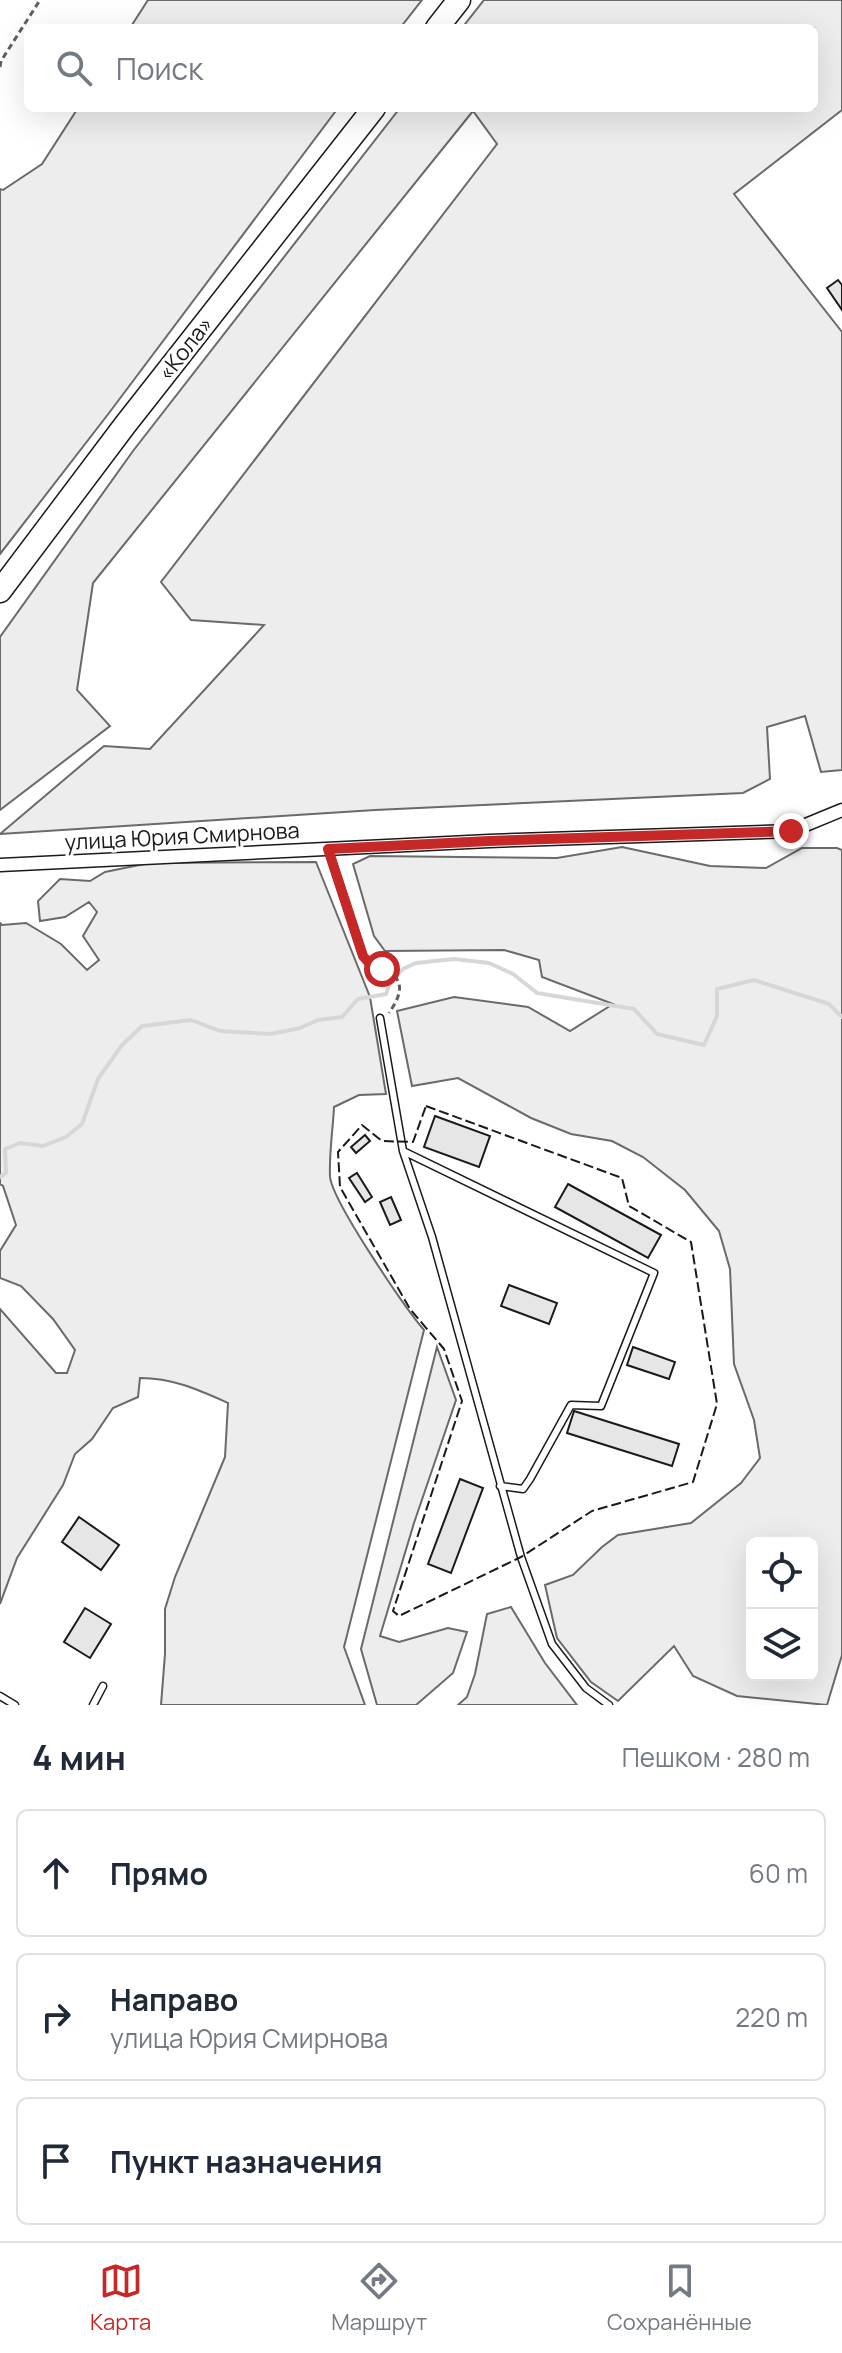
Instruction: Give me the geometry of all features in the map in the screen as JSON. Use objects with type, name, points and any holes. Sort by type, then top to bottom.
[{"type":"highway","points":[[440,24],[459,0]]},
{"type":"highway","name":"«Кола»","points":[[0,591],[116,437],[371,112]]},
{"type":"street","name":"улица Юрия Смирнова","points":[[0,865],[504,840],[791,831],[842,810]]},
{"type":"lane","points":[[328,849],[363,956]]},
{"type":"lane","points":[[380,1018],[403,1151],[432,1237],[521,1557],[552,1644],[586,1688],[609,1705]]},
{"type":"lane","points":[[403,1151],[654,1273],[601,1406],[571,1405],[523,1489],[500,1486]]},
{"type":"lane","points":[[93,1705],[103,1686]]},
{"type":"lane","points":[[0,1696],[15,1705]]},
{"type":"path","points":[[25,24],[40,0]]},
{"type":"path","points":[[0,67],[24,25]]},
{"type":"path","points":[[363,956],[370,964],[392,973],[398,981],[399,997],[389,1013],[380,1018]]},
{"type":"shaded area","points":[[148,0],[422,0],[403,24],[133,24]]},
{"type":"shaded area","points":[[484,0],[842,0],[842,110],[734,194],[842,332],[842,770],[821,772],[805,716],[767,727],[770,779],[743,793],[375,810],[0,834],[104,746],[150,749],[264,625],[191,620],[161,582],[497,144],[474,112],[818,112],[818,24],[465,24]]},
{"type":"shaded area","points":[[75,112],[335,112],[0,554],[0,189],[42,164]]},
{"type":"shaded area","points":[[397,112],[472,112],[93,583],[77,690],[110,726],[0,810],[0,637],[133,451]]},
{"type":"shaded area","points":[[622,847],[710,866],[766,868],[802,848],[842,850],[842,1655],[827,1705],[737,1696],[693,1676],[674,1646],[618,1701],[591,1682],[557,1638],[545,1585],[573,1575],[618,1535],[691,1523],[741,1483],[760,1458],[754,1420],[734,1364],[730,1269],[719,1231],[685,1190],[643,1157],[612,1141],[571,1134],[531,1118],[458,1078],[412,1086],[397,1011],[454,997],[528,1007],[570,1031],[613,1004],[542,977],[539,960],[504,950],[385,951],[374,936],[353,864],[370,856],[557,858]]},
{"type":"shaded area","points":[[316,862],[370,997],[386,1094],[359,1095],[334,1107],[330,1176],[355,1230],[424,1330],[344,1647],[365,1705],[161,1705],[165,1609],[175,1577],[225,1457],[228,1403],[175,1382],[140,1378],[138,1397],[113,1408],[92,1439],[75,1454],[63,1485],[17,1558],[0,1604],[0,1309],[56,1373],[67,1373],[75,1350],[53,1319],[21,1286],[0,1278],[0,1251],[16,1225],[0,1184],[0,923],[26,923],[61,944],[87,970],[99,960],[83,936],[97,912],[89,902],[65,917],[40,921],[38,901],[60,879],[90,881],[105,872],[149,863]]},
{"type":"shaded area","points":[[437,1347],[456,1400],[380,1636],[399,1642],[448,1628],[467,1632],[453,1673],[416,1705],[377,1705],[361,1649]]},
{"type":"shaded area","points":[[511,1607],[545,1663],[577,1705],[458,1705],[467,1697],[475,1674],[487,1614]]},
{"type":"building","points":[[838,280],[842,285],[842,310],[827,288]]},
{"type":"building","points":[[435,1116],[490,1136],[479,1167],[424,1147]]},
{"type":"building","points":[[365,1135],[370,1141],[356,1153],[351,1147]]},
{"type":"building","points":[[357,1173],[372,1197],[365,1202],[349,1178]]},
{"type":"building","points":[[568,1184],[661,1235],[648,1258],[555,1207]]},
{"type":"building","points":[[391,1197],[401,1220],[390,1225],[380,1202]]},
{"type":"building","points":[[509,1285],[557,1303],[549,1324],[501,1306]]},
{"type":"building","points":[[633,1347],[675,1362],[669,1379],[627,1365]]},
{"type":"building","points":[[574,1411],[679,1444],[672,1466],[567,1433]]},
{"type":"building","points":[[460,1479],[483,1488],[451,1573],[428,1564]]},
{"type":"building","points":[[79,1517],[119,1545],[101,1570],[62,1542]]},
{"type":"building","points":[[85,1608],[111,1624],[90,1658],[64,1642]]},
{"type":"waterway","points":[[0,1177],[6,1173],[5,1149],[20,1143],[43,1146],[66,1137],[82,1124],[98,1079],[122,1045],[142,1026],[191,1020],[220,1031],[271,1034],[300,1028],[318,1020],[342,1017],[358,999],[386,994],[390,983],[403,969],[416,963],[454,959],[489,963],[513,974],[537,993],[634,1009],[657,1034],[704,1045],[717,1016],[717,989],[754,980],[829,1004],[842,1017]]},
{"type":"fence","points":[[426,1106],[622,1178],[629,1206],[691,1242],[717,1404],[693,1482],[592,1511],[521,1557],[399,1616],[393,1611],[462,1401],[444,1349],[410,1309],[340,1187],[338,1152],[362,1125],[382,1141],[413,1142],[426,1106]]},
{"type":"route","points":[[382,969],[370,964],[363,956],[328,849],[791,831]]}]
